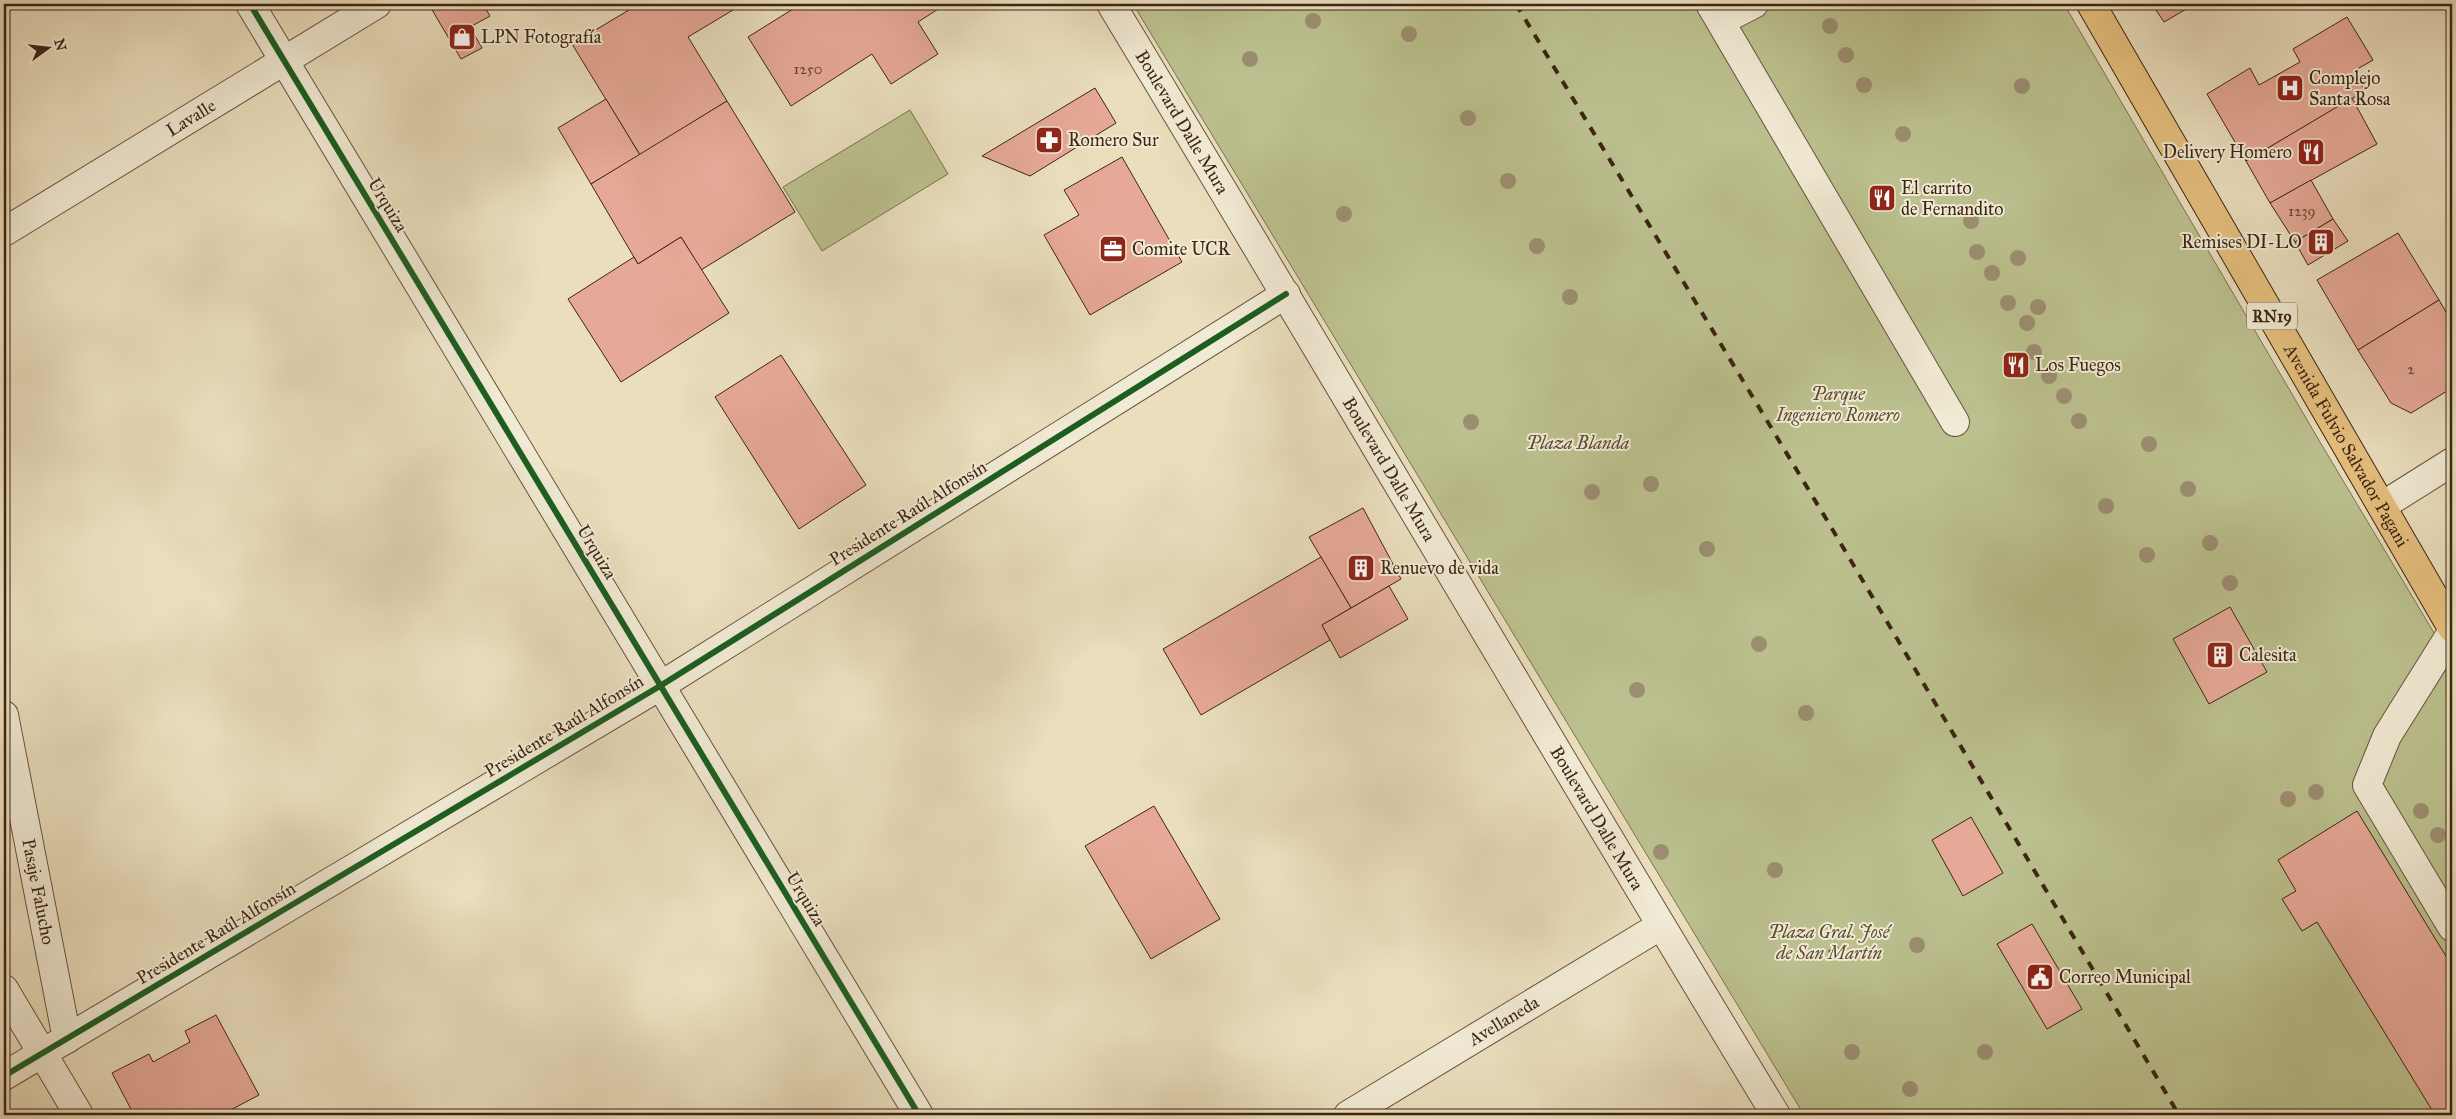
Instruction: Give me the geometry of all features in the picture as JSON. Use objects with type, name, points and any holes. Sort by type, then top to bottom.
[{"type":"highway","name":"Avenida Fulvio Salvador Pagani","points":[[2091,4],[2452,630]]},
{"type":"street","name":"Urquiza","points":[[250,4],[919,1115]]},
{"type":"street","name":"Lavalle","points":[[4,232],[377,4]]},
{"type":"street","name":"Boulevard Dalle Mura","points":[[1110,4],[1286,294],[1660,926],[1776,1115]]},
{"type":"street","points":[[1754,4],[1715,13],[1955,422]]},
{"type":"street","name":"Presidente Raúl Alfonsín","points":[[4,1076],[660,686],[1286,294]]},
{"type":"street","points":[[2382,506],[2452,462]]},
{"type":"street","points":[[2452,630],[2387,736],[2367,785],[2452,927]]},
{"type":"street","name":"Pasaje Falucho","points":[[4,716],[68,1039]]},
{"type":"street","name":"Avellaneda","points":[[1348,1115],[1660,926]]},
{"type":"street","points":[[4,989],[80,1115]]},
{"type":"path","points":[[1829,952],[1839,946]]},
{"type":"green space","name":"Parque Ingeniero Romero","points":[[1133,4],[2064,4],[2320,442],[2452,663],[2452,1115],[1804,1115]]},
{"type":"green space","points":[[910,110],[948,174],[822,251],[783,187]]},
{"type":"building","name":"LPN Fotografía","points":[[437,4],[483,4],[490,16],[470,27],[482,48],[461,59],[431,8]]},
{"type":"building","points":[[639,4],[743,4],[688,37],[727,101],[640,155],[572,44]]},
{"type":"building","points":[[801,4],[946,4],[918,22],[938,54],[891,84],[872,54],[791,106],[748,37]]},
{"type":"building","points":[[2152,4],[2195,4],[2164,22]]},
{"type":"building","name":"Complejo Santa Rosa","points":[[2347,17],[2373,60],[2354,71],[2365,91],[2246,161],[2207,94],[2250,68],[2259,85],[2300,62],[2293,49]]},
{"type":"building","name":"Romero Sur","points":[[1095,88],[1116,123],[1030,176],[982,156]]},
{"type":"building","name":"Delivery Homero","points":[[2352,98],[2377,144],[2270,203],[2246,161]]},
{"type":"building","points":[[606,99],[640,155],[591,184],[558,128]]},
{"type":"building","points":[[727,101],[795,212],[701,270],[681,237],[638,264],[591,184]]},
{"type":"building","name":"Comite UCR","points":[[1122,157],[1182,262],[1090,315],[1044,235],[1079,215],[1064,190]]},
{"type":"building","points":[[2311,180],[2333,219],[2295,242],[2270,203]]},
{"type":"building","name":"Remises DI-LO","points":[[2333,219],[2348,241],[2308,265],[2295,242]]},
{"type":"building","points":[[2398,233],[2439,300],[2358,350],[2317,280]]},
{"type":"building","points":[[681,237],[729,313],[621,382],[568,299],[634,257],[638,264]]},
{"type":"building","points":[[2439,300],[2452,322],[2452,388],[2411,413],[2391,403],[2358,350]]},
{"type":"building","points":[[781,355],[866,485],[799,529],[715,397]]},
{"type":"building","name":"Renuevo de vida","points":[[1363,508],[1401,579],[1351,608],[1309,537]]},
{"type":"building","points":[[1321,557],[1351,608],[1322,625],[1330,640],[1201,715],[1163,649]]},
{"type":"building","points":[[1389,586],[1408,619],[1340,658],[1322,625]]},
{"type":"building","name":"Calesita","points":[[2230,607],[2267,672],[2209,704],[2173,639]]},
{"type":"building","points":[[1154,806],[1220,919],[1151,959],[1085,846]]},
{"type":"building","points":[[2357,811],[2452,966],[2452,1115],[2435,1115],[2317,922],[2302,931],[2282,899],[2296,891],[2278,860]]},
{"type":"building","points":[[1971,817],[2003,873],[1963,896],[1932,840]]},
{"type":"building","name":"Correo Municipal","points":[[2032,924],[2082,1009],[2047,1029],[1997,944]]},
{"type":"building","points":[[216,1015],[259,1095],[221,1115],[134,1115],[112,1073],[149,1054],[153,1062],[190,1042],[185,1031]]},
{"type":"railway","points":[[1516,4],[1828,522],[2179,1115]]},
{"type":"cycle path","points":[[250,4],[919,1115]]},
{"type":"cycle path","points":[[4,1076],[660,686],[1286,294]]},
{"type":"place","name":"LPN Fotografía","points":[[462,37]]},
{"type":"place","name":"Complejo Santa Rosa","points":[[2290,88]]},
{"type":"place","name":"Romero Sur","points":[[1049,140]]},
{"type":"place","name":"Delivery Homero","points":[[2311,152]]},
{"type":"place","name":"El carrito de Fernandito","points":[[1882,198]]},
{"type":"place","name":"Remises DI-LO","points":[[2321,242]]},
{"type":"place","name":"Comite UCR","points":[[1113,249]]},
{"type":"place","name":"Los Fuegos","points":[[2016,365]]},
{"type":"place","name":"Renuevo de vida","points":[[1361,568]]},
{"type":"place","name":"Calesita","points":[[2220,655]]},
{"type":"place","name":"Correo Municipal","points":[[2040,977]]},
{"type":"park label","name":"Plaza Blanda","points":[[1578,443]]},
{"type":"park label","name":"Plaza Gral. José de San Martín","points":[[1829,942]]}]
